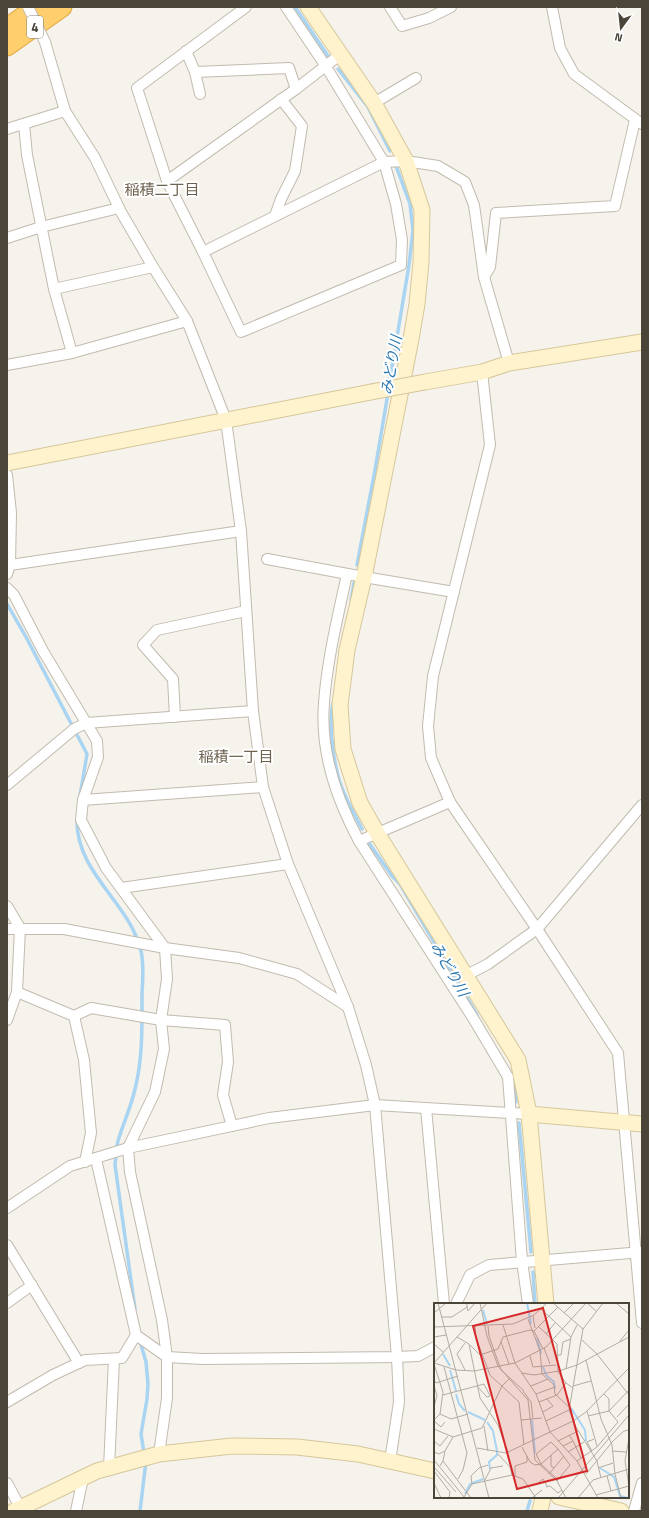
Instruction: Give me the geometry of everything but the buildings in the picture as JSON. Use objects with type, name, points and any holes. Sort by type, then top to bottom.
[{"type":"highway","name":"4","points":[[7,28],[37,7]]},
{"type":"highway","name":"4","points":[[7,46],[62,7]]},
{"type":"street","points":[[28,7],[45,42],[65,111],[94,158],[119,208],[153,267],[187,321],[226,420],[241,531],[253,711],[263,787],[288,864],[348,1007],[366,1065],[375,1105],[397,1357],[399,1402],[390,1461]]},
{"type":"street","points":[[246,7],[137,88],[167,181],[241,332],[401,265],[402,240],[396,204],[384,162],[325,65],[286,7]]},
{"type":"street","points":[[308,7],[374,103],[406,161],[422,210],[421,262],[417,304],[397,416],[364,578],[347,650],[340,705],[343,749],[360,803],[377,833],[518,1060],[529,1114],[546,1303]]},
{"type":"street","points":[[390,7],[402,26],[429,18],[451,7]]},
{"type":"street","points":[[484,277],[490,267],[496,213],[615,206],[639,122],[574,74],[560,48],[552,7]]},
{"type":"street","points":[[186,51],[196,72],[200,94]]},
{"type":"street","points":[[167,181],[296,89],[341,54]]},
{"type":"street","points":[[196,72],[289,68],[296,89]]},
{"type":"street","points":[[374,103],[416,78]]},
{"type":"street","points":[[275,216],[281,199],[295,171],[302,126],[282,99]]},
{"type":"street","points":[[7,129],[65,111]]},
{"type":"street","points":[[24,124],[27,155],[41,227],[54,289],[72,353]]},
{"type":"street","points":[[203,252],[384,162],[406,161],[438,166],[465,182],[474,205],[484,277],[509,363]]},
{"type":"street","points":[[7,238],[41,227],[119,208]]},
{"type":"street","points":[[54,289],[153,267]]},
{"type":"street","points":[[7,365],[72,353],[187,321]]},
{"type":"street","points":[[7,463],[371,392],[482,372],[509,363],[642,342]]},
{"type":"street","points":[[482,372],[490,445],[433,676],[428,726],[431,758],[450,802],[537,929],[618,1053],[638,1252],[642,1323]]},
{"type":"street","points":[[7,475],[11,513],[9,570],[241,531]]},
{"type":"street","points":[[267,559],[364,578],[454,592]]},
{"type":"street","points":[[347,574],[328,667],[324,704],[327,756],[337,791],[359,841],[473,1018],[508,1077],[522,1261],[528,1303]]},
{"type":"street","points":[[7,588],[14,595],[43,651],[97,741],[98,757],[83,800],[81,820],[106,868],[165,948],[167,979],[161,1020],[164,1049],[155,1092],[128,1148],[130,1172],[162,1320],[167,1357],[167,1398],[156,1455]]},
{"type":"street","points":[[174,717],[173,679],[143,645],[157,630],[246,611]]},
{"type":"street","points":[[7,785],[74,728],[86,723],[253,711]]},
{"type":"street","points":[[83,800],[263,787]]},
{"type":"street","points":[[359,841],[450,802]]},
{"type":"street","points":[[465,976],[488,964],[537,929],[642,805]]},
{"type":"street","points":[[121,888],[288,864]]},
{"type":"street","points":[[7,906],[20,928],[16,992],[7,1020]]},
{"type":"street","points":[[7,929],[64,929],[165,948],[239,958],[297,974],[348,1007]]},
{"type":"street","points":[[16,992],[74,1016],[91,1008],[161,1020],[225,1025],[228,1062],[223,1095],[232,1126]]},
{"type":"street","points":[[74,1016],[84,1060],[91,1133],[85,1162]]},
{"type":"street","points":[[7,1208],[70,1166],[128,1148],[269,1118],[375,1105],[529,1114],[642,1124]]},
{"type":"street","points":[[426,1108],[444,1303]]},
{"type":"street","points":[[96,1158],[136,1335],[167,1357],[202,1359],[397,1357],[418,1356],[434,1348]]},
{"type":"street","points":[[7,1244],[79,1363]]},
{"type":"street","points":[[456,1303],[470,1275],[489,1265],[638,1252]]},
{"type":"street","points":[[7,1304],[32,1286]]},
{"type":"street","points":[[7,1402],[53,1375],[85,1360],[122,1358],[136,1335]]},
{"type":"street","points":[[109,1468],[114,1359]]},
{"type":"street","points":[[7,1483],[17,1509],[97,1471],[156,1455],[232,1446],[298,1447],[358,1454],[434,1471]]},
{"type":"street","points":[[76,1511],[83,1478]]},
{"type":"street","points":[[634,1511],[642,1483]]},
{"type":"street","points":[[540,1511],[543,1498]]},
{"type":"street","points":[[563,1498],[621,1511]]},
{"type":"waterway","name":"みどり川","points":[[295,7],[328,56]]},
{"type":"waterway","name":"みどり川","points":[[338,69],[368,107],[390,151]]},
{"type":"waterway","name":"みどり川","points":[[389,385],[409,265],[413,230],[410,204],[396,166]]},
{"type":"waterway","name":"みどり川","points":[[357,565],[388,393]]},
{"type":"waterway","name":"みどり川","points":[[351,600],[354,583]]},
{"type":"waterway","points":[[7,604],[26,637],[87,754],[80,796]]},
{"type":"waterway","name":"みどり川","points":[[333,703],[331,723],[337,773],[346,798],[362,829]]},
{"type":"waterway","points":[[77,820],[79,839],[85,856],[135,934],[143,961],[141,1053],[138,1077],[118,1141],[115,1165],[135,1309]]},
{"type":"waterway","name":"みどり川","points":[[369,843],[392,876],[400,884],[477,1015]]},
{"type":"waterway","name":"みどり川","points":[[513,1077],[516,1102]]},
{"type":"waterway","name":"みどり川","points":[[519,1123],[531,1252]]},
{"type":"waterway","name":"みどり川","points":[[533,1272],[535,1303]]},
{"type":"waterway","points":[[140,1341],[146,1362],[148,1384],[141,1434],[144,1453]]},
{"type":"waterway","points":[[140,1511],[146,1461]]},
{"type":"waterway","name":"みどり川","points":[[527,1511],[530,1501]]},
{"type":"district","name":"稲積二丁目","points":[[162,189]]},
{"type":"district","name":"稲積一丁目","points":[[236,756]]}]
